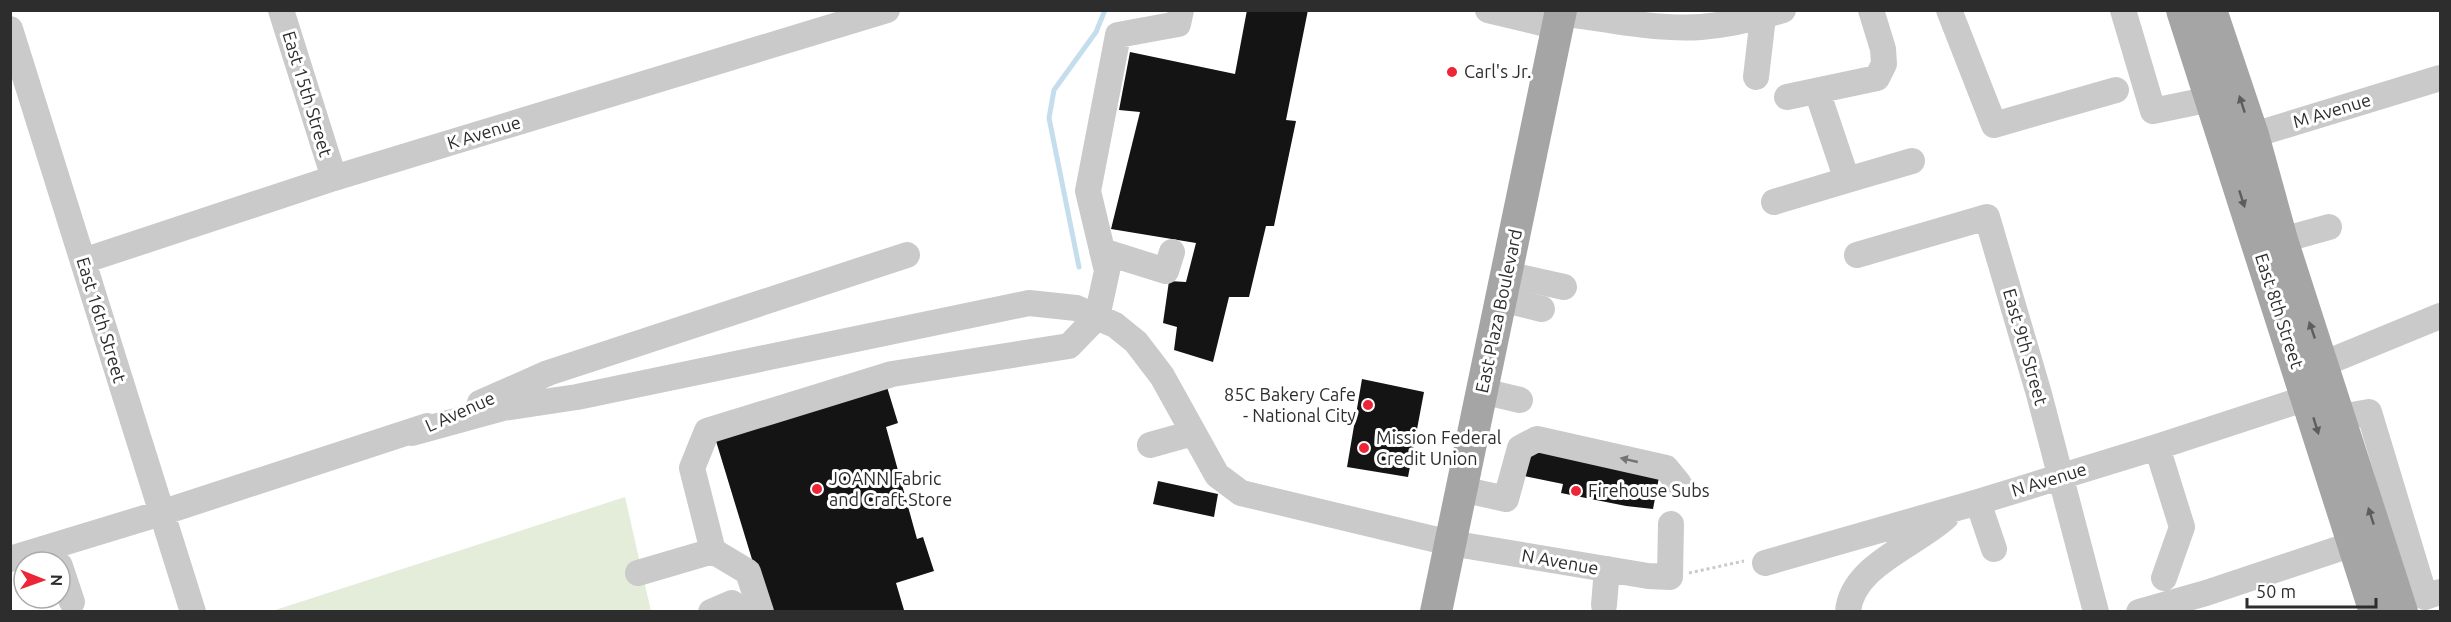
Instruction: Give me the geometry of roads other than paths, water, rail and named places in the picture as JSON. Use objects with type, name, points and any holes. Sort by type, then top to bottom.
[{"type":"main road","name":"East 8th Street","points":[[2182,10],[2211,99],[2238,139],[2282,240],[2320,388],[2353,544]]},
{"type":"main road","name":"East 8th Street","points":[[2211,10],[2238,139],[2320,388],[2412,605]]},
{"type":"main road","name":"East Plaza Boulevard","points":[[1436,612],[1560,17]]},
{"type":"main road","points":[[2353,544],[2370,555],[2383,597],[2412,605]]},
{"type":"street","name":"East 15th Street","points":[[281,10],[334,178]]},
{"type":"street","name":"K Avenue","points":[[83,261],[823,20],[887,10]]},
{"type":"street","points":[[761,612],[748,572],[713,551],[692,468],[707,431],[892,374],[1070,346],[1097,317],[1107,271],[1088,190],[1118,35],[1178,24],[1181,10]]},
{"type":"street","points":[[1488,10],[1700,27],[1773,14],[1756,77]]},
{"type":"street","points":[[1787,97],[1877,78],[1884,64],[1883,49],[1871,10]]},
{"type":"street","points":[[1949,10],[1994,125],[2116,90]]},
{"type":"street","points":[[2123,10],[2152,111],[2211,99]]},
{"type":"street","name":"East 16th Street","points":[[10,29],[193,612]]},
{"type":"street","name":"M Avenue","points":[[2238,139],[2440,78]]},
{"type":"street","points":[[1817,92],[1846,180]]},
{"type":"street","points":[[1774,202],[1912,161]]},
{"type":"street","name":"East 9th Street","points":[[1857,255],[1987,217],[2039,394],[2096,612]]},
{"type":"street","points":[[2282,240],[2329,227]]},
{"type":"street","points":[[1102,251],[1166,271],[1172,252]]},
{"type":"street","name":"L Avenue","points":[[72,552],[161,513],[412,433],[548,373],[906,255]]},
{"type":"street","points":[[1504,287],[1564,287]]},
{"type":"street","points":[[1504,287],[1542,309]]},
{"type":"street","name":"N Avenue","points":[[412,433],[503,408],[577,397],[1029,303],[1076,308],[1114,325],[1136,342],[1162,376],[1217,475],[1242,493],[1450,543],[1648,576],[1670,577],[1671,524]]},
{"type":"street","name":"N Avenue","points":[[1765,563],[2157,447],[2320,388],[2440,316]]},
{"type":"street","points":[[1482,391],[1520,400]]},
{"type":"street","points":[[1150,445],[1193,433]]},
{"type":"street","points":[[1461,489],[1506,499],[1520,448],[1537,440],[1666,468],[1679,484]]},
{"type":"street","points":[[2157,447],[2182,528],[2164,578]]},
{"type":"street","points":[[1848,612],[1849,600],[1864,575],[1966,505],[1994,549]]},
{"type":"street","points":[[2139,612],[2209,602],[2353,544]]},
{"type":"street","points":[[638,573],[713,551]]},
{"type":"street","points":[[1604,605],[1607,570]]},
{"type":"waterway","points":[[1079,267],[1049,118],[1054,90],[1096,32],[1105,10]]},
{"type":"place","name":"Carl's Jr.","points":[[1452,72]]},
{"type":"place","name":"85C Bakery Cafe - National City","points":[[1368,405]]},
{"type":"place","name":"Mission Federal Credit Union","points":[[1364,448]]},
{"type":"place","name":"JOANN Fabric and Craft Store","points":[[817,489]]},
{"type":"place","name":"Firehouse Subs","points":[[1576,491]]}]
